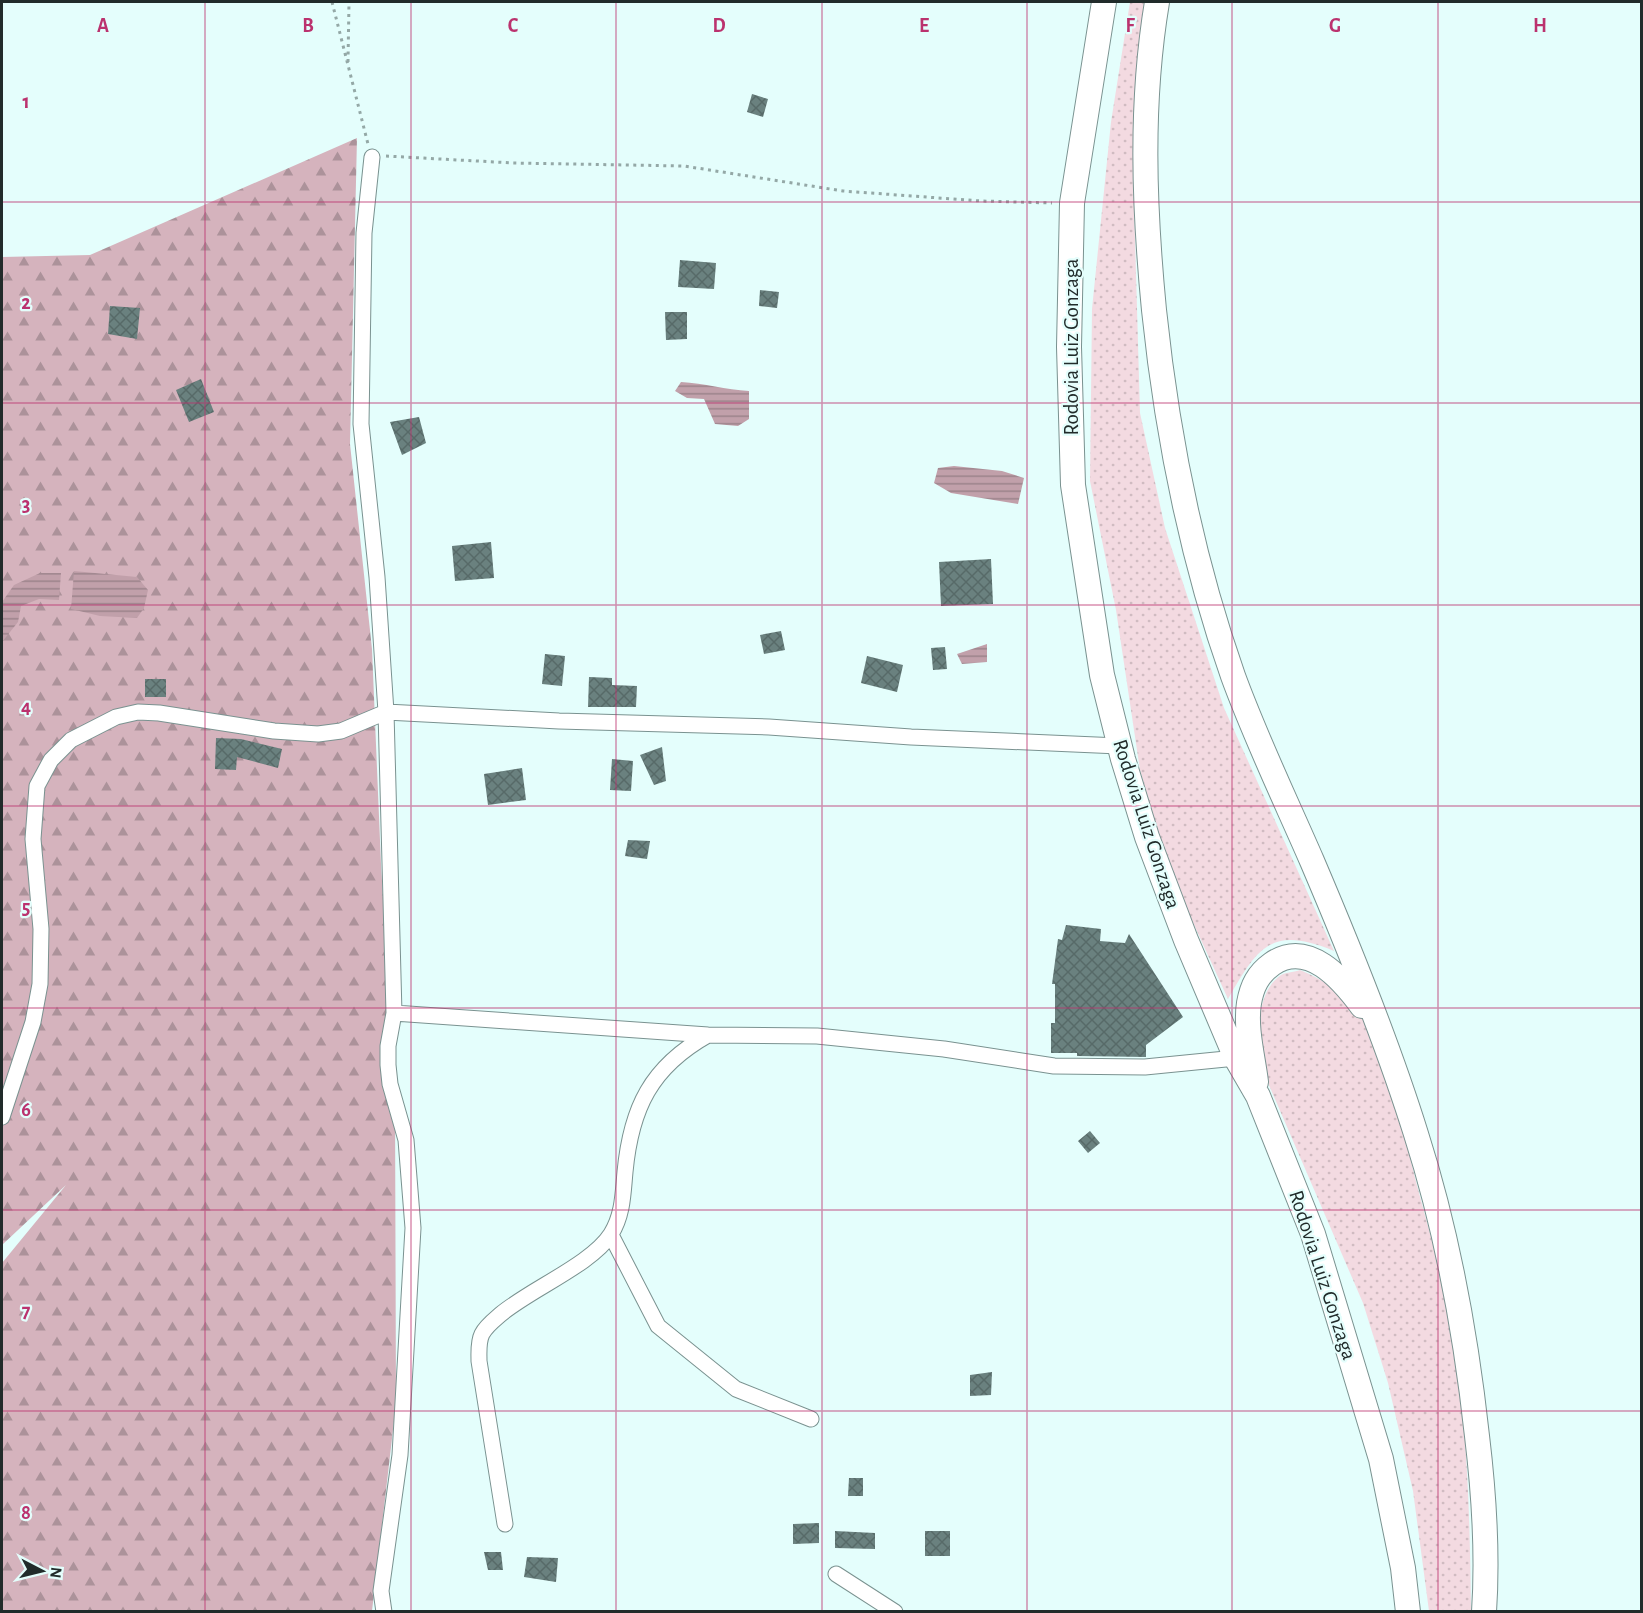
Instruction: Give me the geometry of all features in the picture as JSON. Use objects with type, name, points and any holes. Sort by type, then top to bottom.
[{"type":"highway","name":"Rodovia Luiz Gonzaga","points":[[1104,2],[1072,203],[1069,347],[1073,485],[1102,675],[1119,746],[1155,858],[1186,940],[1236,1058],[1258,1096],[1313,1234],[1381,1459],[1403,1568],[1408,1611]]},
{"type":"highway","points":[[1157,2],[1145,101],[1145,174],[1150,272],[1164,400],[1175,465],[1203,579],[1234,676],[1380,1029],[1417,1136],[1450,1268],[1472,1388],[1483,1488],[1486,1586],[1484,1611]]},
{"type":"highway","points":[[1258,1096],[1249,1028],[1249,1006],[1252,989],[1261,972],[1278,960],[1308,957],[1323,965],[1339,977],[1380,1029]]},
{"type":"street","points":[[372,157],[364,234],[361,424],[377,577],[386,712],[394,1013],[388,1046],[388,1065],[390,1084],[406,1140],[413,1228],[400,1455],[381,1591],[384,1611]]},
{"type":"street","points":[[2,1117],[20,1067],[40,984],[41,929],[33,839],[36,786],[51,760],[71,740],[116,717],[138,712],[318,734],[341,731],[386,712],[559,721],[769,727],[911,738],[1119,746]]},
{"type":"street","points":[[394,1013],[708,1035],[817,1036],[944,1049],[1054,1066],[1145,1067],[1236,1058]]},
{"type":"street","points":[[505,1524],[479,1361],[479,1341],[483,1332],[520,1299],[597,1250],[611,1235],[619,1218],[631,1127],[641,1101],[668,1062],[684,1049],[708,1035]]},
{"type":"street","points":[[611,1235],[658,1326],[736,1389],[811,1419]]},
{"type":"street","points":[[836,1574],[895,1611]]},
{"type":"path","points":[[332,2],[372,157],[513,163],[684,166],[843,191],[981,201],[1072,203]]},
{"type":"path","points":[[347,67],[349,2]]},
{"type":"shaded area","points":[[1130,2],[1149,2],[1139,60],[1133,169],[1140,413],[1165,528],[1224,708],[1334,951],[1313,943],[1295,940],[1281,941],[1269,946],[1248,966],[1228,999],[1168,868],[1140,770],[1116,610],[1090,481],[1092,309],[1111,122]]},
{"type":"shaded area","points":[[681,382],[749,391],[749,419],[738,426],[715,424],[704,399],[687,398],[675,391]]},
{"type":"shaded area","points":[[954,466],[1002,471],[1024,478],[1018,504],[951,493],[934,483],[938,468]]},
{"type":"shaded area","points":[[74,571],[137,577],[148,590],[144,608],[137,618],[100,616],[71,609]]},
{"type":"shaded area","points":[[40,573],[61,573],[59,600],[39,599],[21,606],[18,622],[2,642],[2,602],[14,585]]},
{"type":"shaded area","points":[[987,644],[987,662],[962,664],[957,654]]},
{"type":"shaded area","points":[[1300,970],[1336,990],[1355,1008],[1364,1021],[1389,1079],[1401,1122],[1440,1273],[1455,1349],[1464,1424],[1470,1536],[1471,1611],[1429,1611],[1413,1491],[1388,1383],[1363,1303],[1259,1062],[1260,1015],[1267,992],[1281,975]]},
{"type":"green space","points":[[357,138],[350,444],[372,649],[381,864],[395,1100],[396,1404],[372,1611],[2,1611],[2,1263],[66,1185],[2,1245],[2,257],[90,255]]},
{"type":"building","points":[[752,94],[768,99],[763,117],[747,112]]},
{"type":"building","points":[[680,260],[716,263],[714,289],[678,287]]},
{"type":"building","points":[[760,290],[779,292],[777,308],[759,306]]},
{"type":"building","points":[[110,306],[140,308],[137,339],[108,334]]},
{"type":"building","points":[[665,312],[687,312],[687,339],[666,340]]},
{"type":"building","points":[[201,379],[214,412],[189,422],[176,390]]},
{"type":"building","points":[[419,417],[426,443],[402,455],[390,422]]},
{"type":"building","points":[[491,542],[494,578],[455,581],[452,546]]},
{"type":"building","points":[[991,559],[993,604],[941,606],[939,562]]},
{"type":"building","points":[[781,631],[785,650],[764,654],[760,635]]},
{"type":"building","points":[[945,647],[947,669],[933,670],[931,648]]},
{"type":"building","points":[[545,654],[565,656],[562,686],[542,684]]},
{"type":"building","points":[[867,656],[903,665],[897,692],[861,683]]},
{"type":"building","points":[[589,677],[612,678],[612,685],[637,686],[636,707],[588,707]]},
{"type":"building","points":[[145,679],[166,679],[166,697],[145,697]]},
{"type":"building","points":[[216,738],[241,739],[282,749],[278,768],[237,757],[236,770],[215,769]]},
{"type":"building","points":[[662,747],[666,781],[654,785],[640,755]]},
{"type":"building","points":[[612,759],[633,761],[631,791],[610,790]]},
{"type":"building","points":[[522,768],[526,800],[488,805],[484,774]]},
{"type":"building","points":[[628,840],[650,841],[647,859],[625,856]]},
{"type":"building","points":[[1066,925],[1101,929],[1100,941],[1125,943],[1129,934],[1183,1017],[1146,1045],[1146,1057],[1077,1056],[1077,1053],[1051,1053],[1051,1023],[1055,1023],[1055,984],[1052,984],[1058,939],[1062,940]]},
{"type":"building","points":[[1090,1131],[1100,1143],[1088,1153],[1078,1141]]},
{"type":"building","points":[[992,1372],[991,1395],[970,1396],[970,1375]]},
{"type":"building","points":[[849,1478],[863,1478],[863,1496],[848,1496]]},
{"type":"building","points":[[819,1523],[819,1543],[793,1544],[793,1524]]},
{"type":"building","points":[[835,1531],[875,1533],[875,1549],[835,1548]]},
{"type":"building","points":[[925,1531],[950,1531],[950,1556],[925,1556]]},
{"type":"building","points":[[484,1552],[501,1552],[503,1570],[488,1570]]},
{"type":"building","points":[[527,1557],[558,1558],[556,1582],[524,1577]]}]
